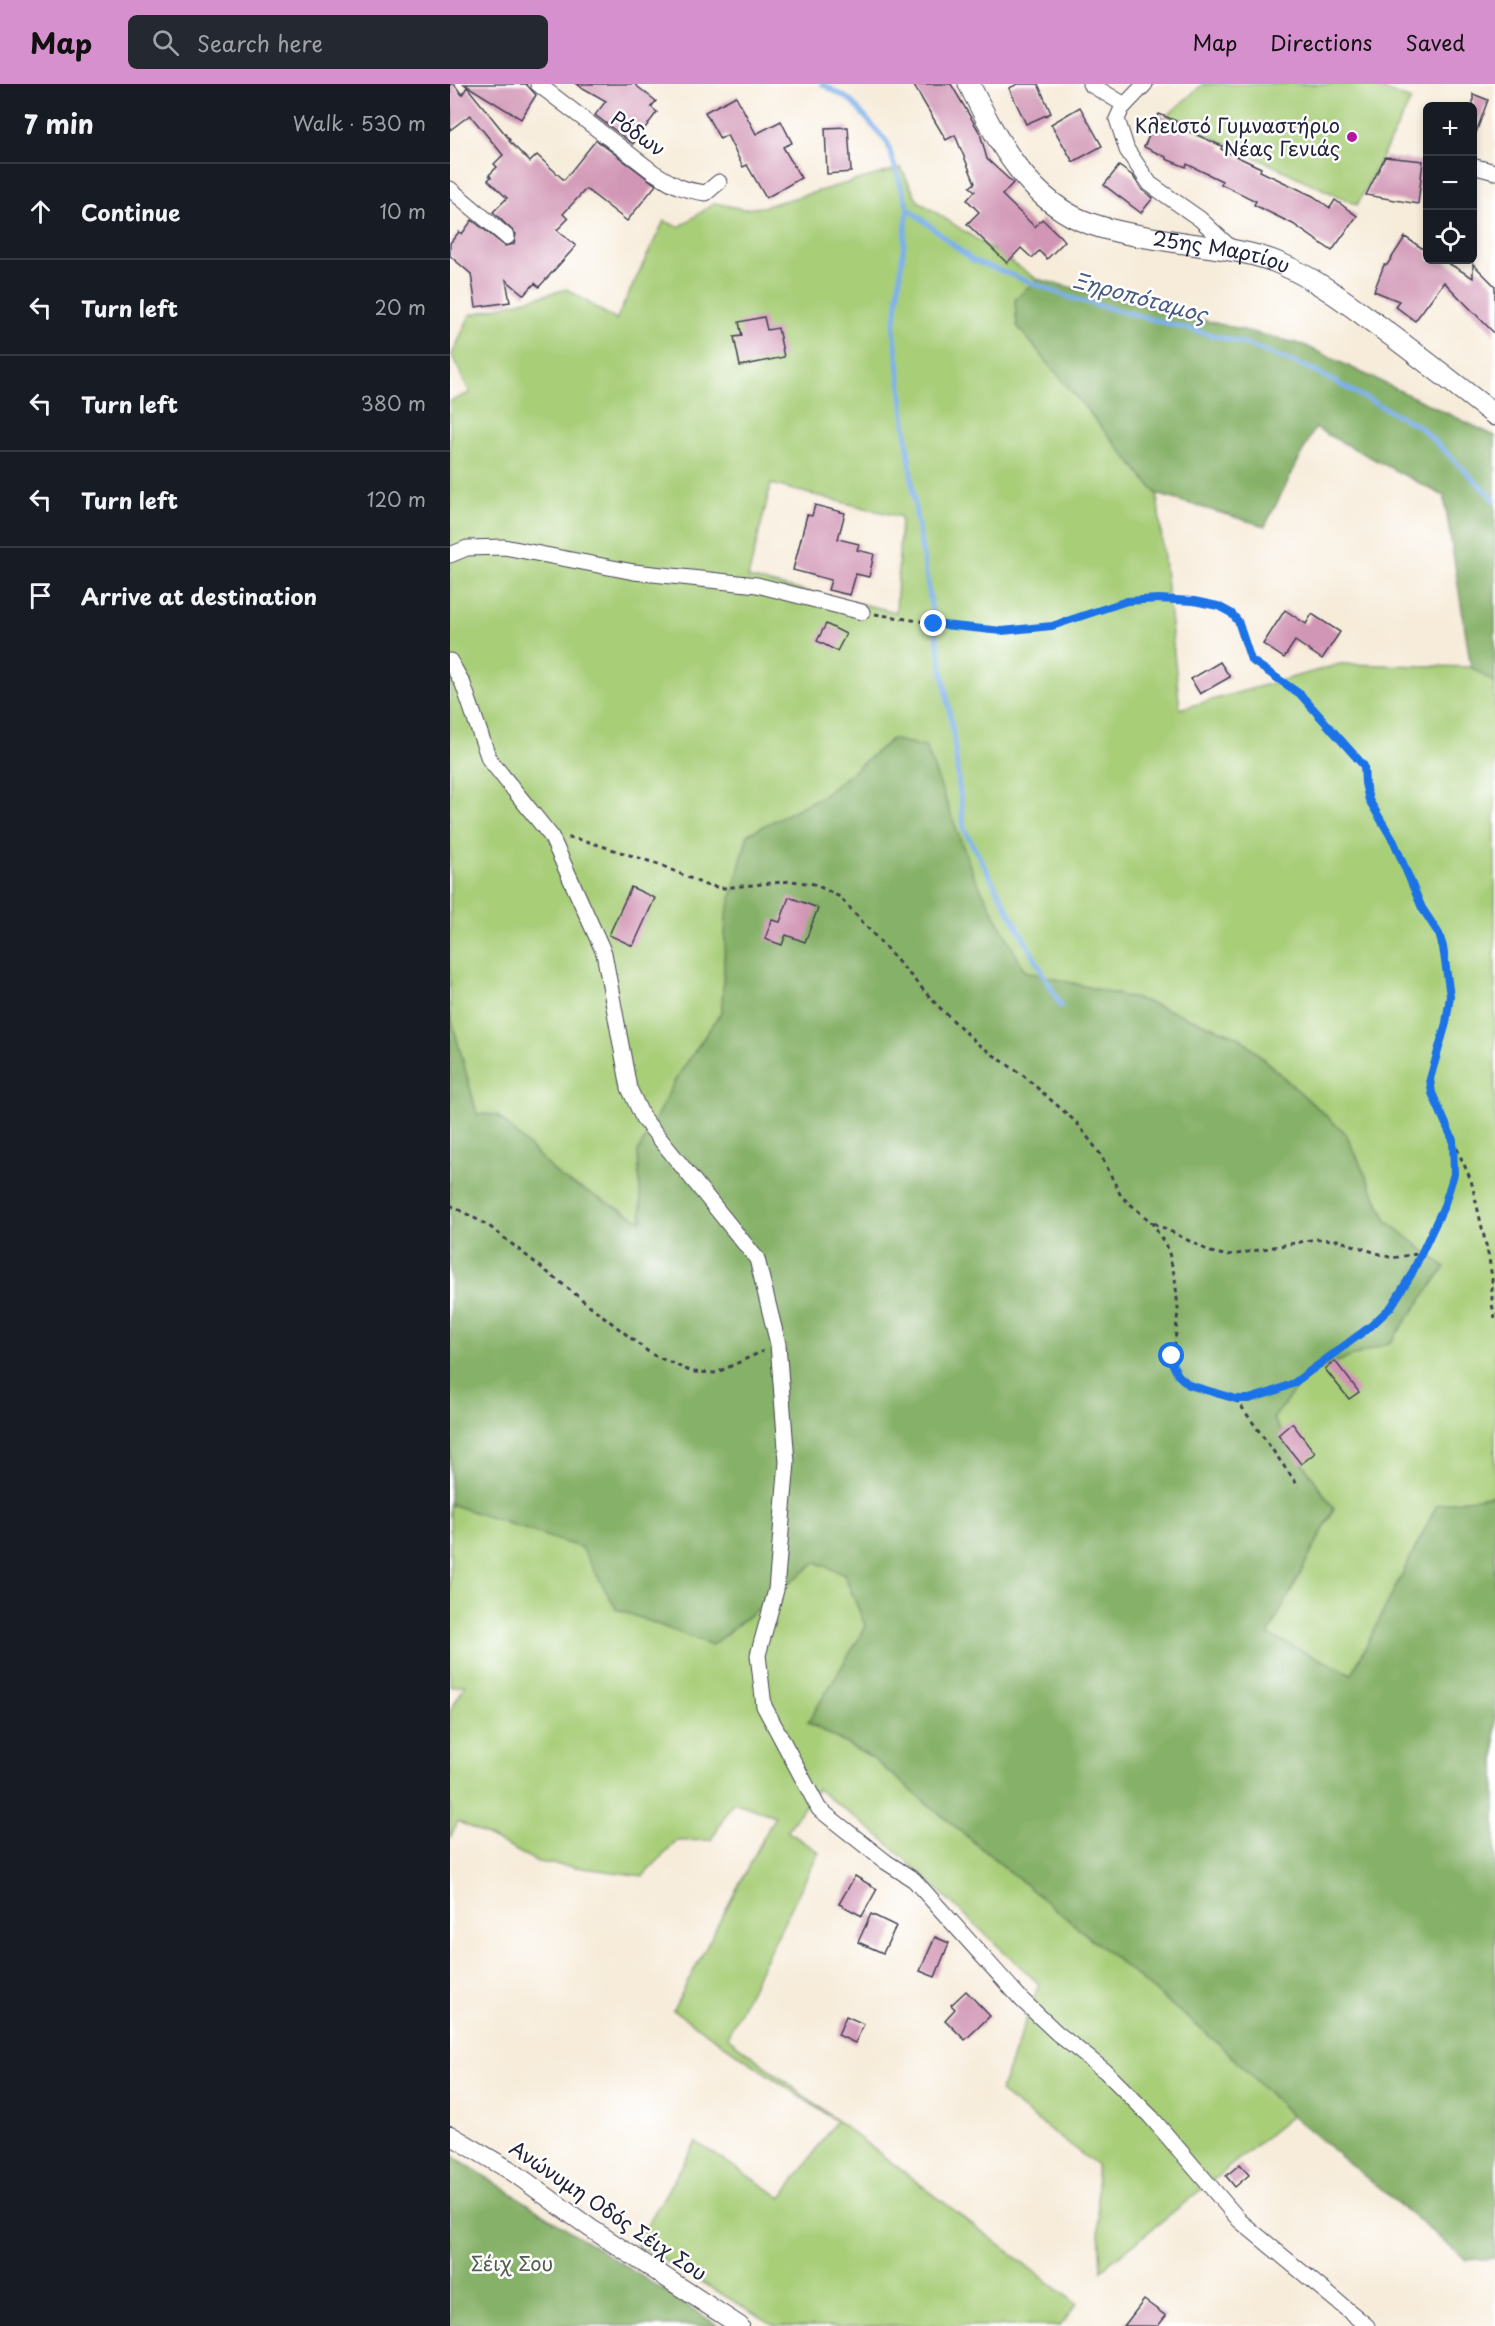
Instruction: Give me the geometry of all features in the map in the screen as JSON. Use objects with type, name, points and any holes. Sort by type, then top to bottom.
[{"type":"main road","name":"25ης Μαρτίου","points":[[969,84],[990,126],[1026,178],[1052,203],[1070,215],[1090,224],[1131,234],[1233,250],[1268,259],[1298,272],[1383,329],[1495,415]]},
{"type":"street","name":"Ρόδων","points":[[538,84],[653,172],[670,182],[685,190],[706,193],[719,182]]},
{"type":"street","points":[[1090,84],[1125,105]]},
{"type":"street","points":[[1145,84],[1125,105],[1117,119],[1127,150],[1150,184],[1200,219],[1233,250]]},
{"type":"street","points":[[1477,167],[1495,172]]},
{"type":"street","points":[[450,189],[507,237]]},
{"type":"street","points":[[450,555],[467,548],[504,547],[634,572],[757,585],[862,612]]},
{"type":"street","points":[[450,660],[463,684],[489,759],[551,836],[604,953],[629,1088],[643,1118],[757,1259],[778,1344],[787,1462],[776,1590],[758,1655],[764,1706],[819,1809],[886,1862],[914,1880],[1022,2000],[1057,2033],[1105,2071],[1151,2117],[1240,2221],[1367,2326]]},
{"type":"street","name":"Ανώνυμη Οδός Σέιχ Σου","points":[[450,2135],[513,2172],[590,2228],[740,2326]]},
{"type":"path","points":[[862,612],[944,625],[1002,631],[1052,626],[1127,601],[1158,599],[1194,601],[1218,606],[1231,613],[1242,630],[1251,660],[1300,694],[1364,766],[1369,800],[1394,842],[1422,908],[1439,934],[1450,996],[1446,1023],[1430,1079],[1432,1093],[1470,1180],[1489,1258],[1495,1318]]},
{"type":"path","points":[[551,836],[583,840],[661,865],[705,885],[723,888],[791,881],[814,884],[840,897],[937,1005],[979,1045],[1024,1076],[1077,1123],[1101,1155],[1120,1196],[1152,1223],[1211,1252],[1224,1255],[1316,1239],[1337,1240],[1392,1258],[1422,1253]]},
{"type":"path","points":[[1152,1223],[1167,1249],[1175,1278],[1178,1309],[1173,1365],[1178,1375],[1189,1385],[1236,1399],[1249,1399],[1264,1395],[1294,1383],[1371,1326],[1391,1307],[1422,1253],[1444,1206],[1454,1174],[1453,1140]]},
{"type":"path","points":[[450,1205],[489,1226],[651,1354],[692,1372],[716,1373],[778,1344]]},
{"type":"path","points":[[1236,1399],[1299,1487]]},
{"type":"green space","points":[[1203,84],[1369,84],[1411,100],[1357,205],[1167,116]]},
{"type":"green space","points":[[901,168],[918,201],[1037,279],[1015,300],[1017,321],[1157,494],[1180,709],[1340,664],[1471,667],[1495,683],[1495,1495],[1437,1505],[1352,1674],[1268,1635],[1334,1509],[1273,1419],[1307,1373],[1391,1342],[1444,1267],[1387,1221],[1346,1134],[1239,1037],[1147,1002],[1025,972],[973,874],[892,739],[824,795],[748,835],[726,918],[722,1011],[676,1079],[638,1152],[642,1222],[561,1178],[497,1115],[477,1114],[450,1013],[450,401],[470,393],[452,355],[470,315],[567,289],[616,320],[664,221],[679,227],[715,203],[743,209],[762,207]],"holes":[[[771,484],[901,517],[896,612],[748,578]]]},
{"type":"green space","points":[[1037,279],[1304,345],[1495,436],[1495,683],[1471,667],[1444,496],[1315,428],[1265,526],[1157,494],[1017,326],[1015,300]]},
{"type":"green space","points":[[892,739],[926,747],[973,874],[1025,971],[1147,1002],[1239,1037],[1346,1134],[1387,1221],[1445,1267],[1391,1342],[1307,1373],[1273,1419],[1334,1509],[1268,1635],[1352,1674],[1437,1505],[1495,1495],[1495,2258],[1466,2260],[1292,2116],[1219,2044],[872,1758],[808,1722],[866,1627],[844,1574],[816,1562],[712,1645],[616,1609],[582,1548],[450,1504],[450,1013],[477,1114],[497,1115],[561,1178],[642,1221],[638,1152],[676,1079],[722,1011],[726,918],[748,834],[824,795]]},
{"type":"green space","points":[[450,1504],[582,1548],[616,1609],[712,1645],[816,1562],[844,1574],[866,1627],[808,1723],[872,1758],[1219,2044],[1292,2116],[1101,2270],[1096,2165],[1000,2092],[1039,1984],[881,1837],[817,1789],[787,1831],[819,1852],[727,2037],[1077,2304],[1060,2326],[776,2326],[636,2244],[696,2142],[782,2198],[836,2121],[673,2010],[775,1816],[733,1802],[711,1840],[677,1841],[643,1876],[538,1862],[458,1821],[450,1838],[450,1711],[465,1685],[450,1686]]},
{"type":"green space","name":"Σέιχ Σου","points":[[450,2154],[719,2326],[450,2326]]},
{"type":"building","points":[[450,84],[454,84],[462,95],[467,87],[509,141],[530,162],[537,155],[564,180],[596,140],[656,185],[627,221],[586,189],[563,214],[568,219],[557,230],[576,246],[539,287],[535,283],[524,295],[506,280],[510,302],[476,307],[471,274],[450,256],[450,243],[459,232],[462,234],[472,220],[505,246],[514,244],[516,234],[493,212],[507,198],[488,180],[491,177],[489,175],[497,167],[494,164],[503,155],[470,115],[450,130]]},
{"type":"building","points":[[464,84],[526,84],[536,95],[521,119]]},
{"type":"building","points":[[576,84],[634,84],[656,101],[651,107],[657,112],[633,144],[595,115],[606,101]]},
{"type":"building","points":[[913,84],[951,84],[980,133],[987,159],[1013,183],[1002,195],[1035,227],[1042,219],[1065,241],[1047,259],[1039,251],[1032,258],[1021,248],[1007,263],[967,224],[979,212],[967,200],[975,191],[970,187],[975,183],[955,135],[946,140]]},
{"type":"building","points":[[1018,84],[1038,84],[1051,113],[1026,124],[1009,88]]},
{"type":"building","points":[[1473,94],[1488,100],[1477,130],[1477,102],[1473,102]]},
{"type":"building","points":[[736,96],[756,134],[781,121],[792,143],[783,147],[801,178],[766,198],[747,165],[743,167],[727,135],[720,139],[705,112]]},
{"type":"building","points":[[1080,107],[1102,146],[1073,162],[1051,124]]},
{"type":"building","points":[[1159,114],[1176,121],[1174,125],[1222,146],[1221,149],[1261,168],[1260,171],[1313,196],[1330,208],[1335,200],[1357,216],[1332,251],[1293,224],[1254,205],[1256,201],[1221,184],[1222,181],[1187,164],[1186,167],[1166,159],[1144,147]]},
{"type":"building","points":[[848,127],[851,172],[827,174],[825,128]]},
{"type":"building","points":[[1385,157],[1423,161],[1418,204],[1366,195]]},
{"type":"building","points":[[1119,166],[1133,176],[1142,190],[1153,198],[1141,213],[1104,185]]},
{"type":"building","points":[[1405,237],[1423,249],[1423,264],[1450,264],[1473,278],[1473,264],[1495,286],[1495,334],[1444,282],[1415,321],[1395,306],[1399,301],[1374,291],[1384,265],[1387,265]]},
{"type":"building","points":[[764,317],[767,330],[778,328],[784,357],[740,366],[734,337],[742,336],[739,322]]},
{"type":"building","points":[[815,505],[845,513],[838,539],[859,544],[857,550],[874,554],[869,577],[856,574],[850,595],[828,590],[831,580],[793,570],[807,515],[812,516]]},
{"type":"building","points":[[1285,610],[1306,624],[1312,614],[1340,632],[1322,659],[1295,641],[1284,658],[1263,644]]},
{"type":"building","points":[[826,624],[846,634],[837,651],[817,641]]},
{"type":"building","points":[[1220,662],[1230,677],[1200,694],[1191,679]]},
{"type":"building","points":[[631,887],[655,898],[633,946],[609,935]]},
{"type":"building","points":[[789,897],[818,908],[805,942],[786,935],[782,945],[765,939],[772,920],[780,922]]},
{"type":"building","points":[[1335,1361],[1359,1392],[1349,1399],[1325,1369]]},
{"type":"building","points":[[1292,1423],[1315,1453],[1301,1464],[1278,1435]]},
{"type":"building","points":[[855,1876],[877,1889],[862,1916],[839,1904]]},
{"type":"building","points":[[871,1914],[896,1926],[883,1953],[858,1942]]},
{"type":"building","points":[[935,1937],[949,1943],[935,1977],[920,1971]]},
{"type":"building","points":[[966,1991],[990,2016],[965,2040],[945,2020],[955,2009],[951,2005]]},
{"type":"building","points":[[846,2016],[864,2024],[855,2043],[838,2035]]},
{"type":"building","points":[[1240,2164],[1249,2175],[1235,2187],[1226,2176]]},
{"type":"building","points":[[1144,2300],[1166,2316],[1158,2326],[1124,2326]]},
{"type":"waterway","name":"Ξηροπόταμος","points":[[822,84],[850,100],[887,142],[908,208],[972,260],[1074,299],[1243,343],[1311,369],[1420,427],[1495,500]]},
{"type":"waterway","points":[[908,208],[894,329],[916,515],[953,733],[964,829],[1061,1006]]},
{"type":"place","name":"Κλειστό Γυμναστήριο Νέας Γενιάς","points":[[1352,137]]},
{"type":"route","points":[[934,624],[1002,631],[1052,626],[1127,601],[1158,599],[1194,601],[1218,606],[1231,613],[1242,630],[1251,660],[1300,694],[1364,766],[1369,800],[1394,842],[1422,908],[1439,934],[1450,996],[1446,1023],[1430,1079],[1432,1093],[1453,1140],[1454,1174],[1444,1206],[1411,1275],[1391,1307],[1371,1326],[1294,1383],[1249,1399],[1236,1399],[1189,1385],[1178,1375],[1172,1356]]}]
